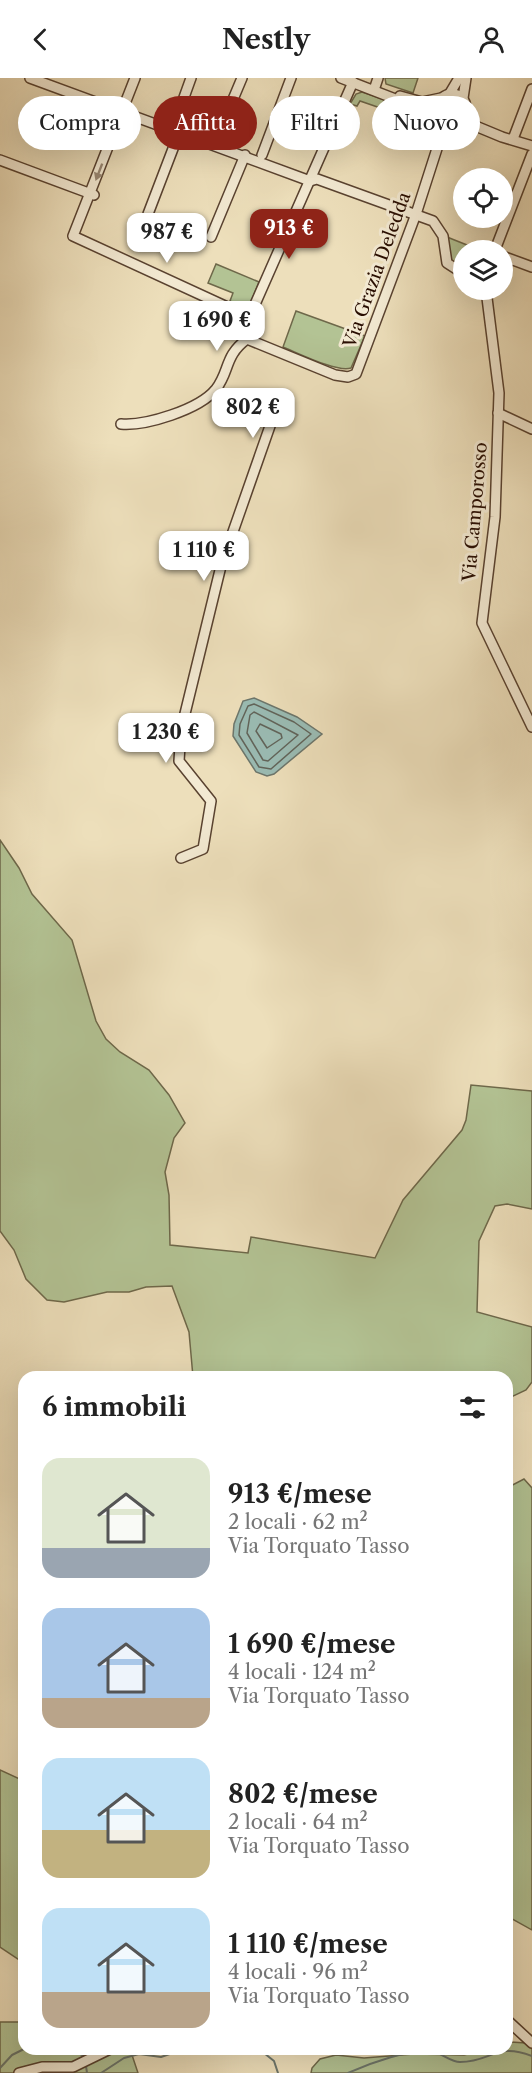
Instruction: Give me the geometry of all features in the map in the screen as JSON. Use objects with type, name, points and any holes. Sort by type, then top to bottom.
[{"type":"street","points":[[30,78],[79,96]]},
{"type":"street","points":[[128,96],[135,78]]},
{"type":"street","points":[[184,96],[190,78]]},
{"type":"street","points":[[234,96],[242,78]]},
{"type":"street","points":[[262,155],[291,78]]},
{"type":"street","points":[[341,78],[399,96]]},
{"type":"street","points":[[376,90],[378,78]]},
{"type":"street","points":[[445,96],[450,93],[459,78]]},
{"type":"street","points":[[465,96],[466,78]]},
{"type":"street","points":[[121,424],[156,420],[200,401],[217,389],[234,348],[247,339],[245,327],[249,317],[353,82]]},
{"type":"street","points":[[513,139],[532,89]]},
{"type":"street","points":[[376,90],[389,96]]},
{"type":"street","points":[[450,93],[454,96]]},
{"type":"street","points":[[480,122],[532,146]]},
{"type":"street","points":[[480,128],[513,139]]},
{"type":"street","points":[[108,150],[73,236],[249,317]]},
{"type":"street","points":[[148,214],[172,150]]},
{"type":"street","points":[[230,150],[310,181],[318,179],[433,220],[443,236],[447,263],[453,267]]},
{"type":"street","name":"Via Grazia Deledda","points":[[247,339],[334,375],[348,377],[356,374],[416,214],[437,150]]},
{"type":"street","points":[[499,240],[532,154]]},
{"type":"street","points":[[211,237],[245,155]]},
{"type":"street","points":[[0,160],[92,194]]},
{"type":"street","points":[[513,260],[532,267]]},
{"type":"street","name":"Via Camporosso","points":[[487,300],[499,393],[495,517],[482,623],[532,727]]},
{"type":"street","points":[[181,858],[203,849],[211,801],[179,761],[181,730],[221,566],[270,426],[267,419],[225,397],[217,389]]},
{"type":"street","points":[[498,413],[532,429]]},
{"type":"street","points":[[513,2026],[532,2043]]},
{"type":"street","points":[[19,2073],[42,2067],[73,2067],[95,2055]]},
{"type":"green space","points":[[385,78],[418,78],[413,93],[386,84]]},
{"type":"green space","points":[[362,92],[374,96],[372,105],[360,101],[360,96],[355,96]]},
{"type":"green space","points":[[447,237],[454,240],[452,263]]},
{"type":"green space","points":[[216,264],[259,282],[251,302],[240,306],[230,301],[233,293],[208,283]]},
{"type":"green space","points":[[296,311],[365,336],[351,368],[337,368],[283,347]]},
{"type":"green space","points":[[0,840],[19,868],[32,894],[72,940],[96,1021],[106,1039],[120,1052],[149,1070],[169,1095],[185,1123],[174,1138],[165,1172],[169,1195],[170,1245],[248,1253],[251,1237],[375,1258],[403,1200],[462,1130],[466,1120],[471,1085],[532,1091],[532,1209],[507,1204],[495,1206],[479,1241],[477,1312],[532,1327],[532,1382],[526,1390],[513,1396],[513,1371],[192,1371],[189,1332],[172,1286],[146,1287],[129,1292],[107,1292],[64,1302],[47,1300],[26,1279],[14,1250],[0,1231]]},
{"type":"green space","points":[[524,1479],[532,1488],[532,1930],[513,1919],[513,1485]]},
{"type":"green space","points":[[0,1770],[18,1778],[18,1959],[0,1947]]},
{"type":"green space","points":[[0,2022],[18,2022],[18,2055],[132,2055],[138,2073],[0,2073]]},
{"type":"green space","points":[[513,2042],[526,2043],[532,2047],[532,2073],[311,2073],[312,2068],[320,2059],[336,2055],[364,2058],[402,2055],[513,2055]]},
{"type":"water","points":[[254,698],[297,717],[322,734],[274,774],[267,776],[256,772],[233,736],[234,724],[243,701]]},
{"type":"waterway","points":[[513,2051],[532,2056]]},
{"type":"waterway","points":[[0,2068],[18,2052]]},
{"type":"waterway","points":[[82,2055],[86,2057]]},
{"type":"waterway","points":[[101,2073],[124,2058],[135,2055]]},
{"type":"waterway","points":[[146,2055],[161,2057],[167,2055]]},
{"type":"waterway","points":[[266,2055],[274,2061],[278,2073]]},
{"type":"waterway","points":[[348,2073],[399,2055]]},
{"type":"waterway","points":[[443,2055],[460,2062],[492,2055]]},
{"type":"waterway","points":[[86,2066],[87,2073]]}]
